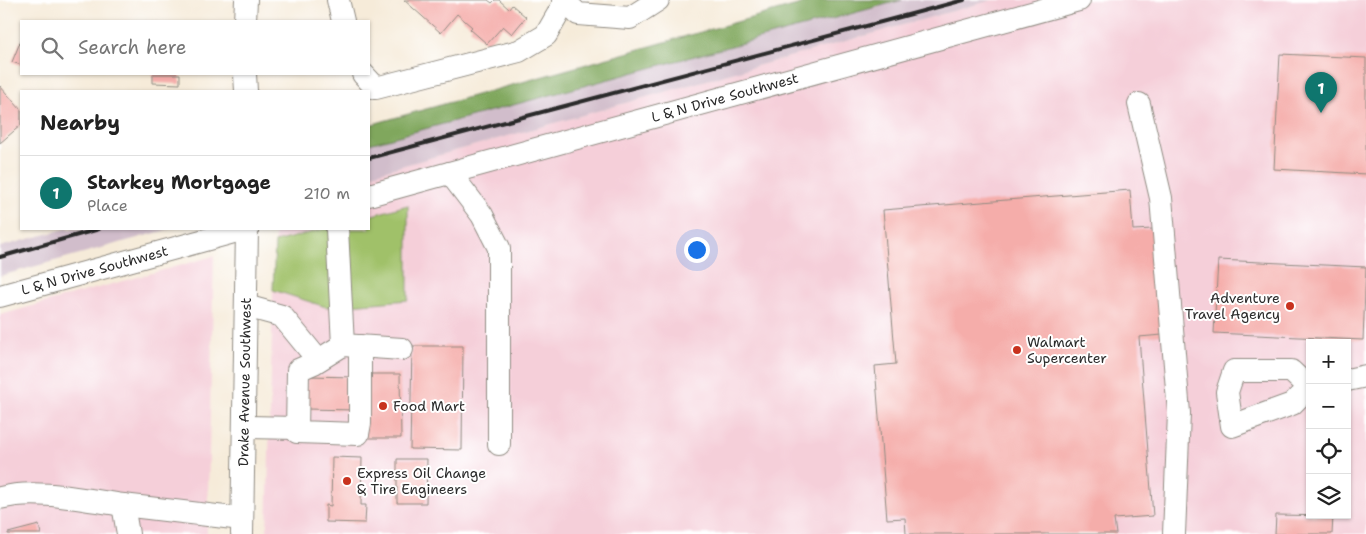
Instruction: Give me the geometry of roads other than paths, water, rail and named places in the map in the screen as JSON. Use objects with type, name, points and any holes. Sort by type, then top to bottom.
[{"type":"street","points":[[246,0],[246,20]]},
{"type":"street","points":[[338,0],[343,20]]},
{"type":"street","points":[[364,75],[376,88],[520,51],[546,35],[564,1],[578,14],[630,18],[658,0]]},
{"type":"street","name":"L & N Drive Southwest","points":[[370,195],[1079,0]]},
{"type":"street","points":[[246,75],[246,90]]},
{"type":"street","points":[[1139,104],[1161,198],[1179,413],[1174,534]]},
{"type":"street","points":[[450,173],[482,215],[498,248],[499,444]]},
{"type":"street","name":"L & N Drive Southwest","points":[[0,296],[242,230]]},
{"type":"street","name":"Drake Avenue Southwest","points":[[242,526],[246,230]]},
{"type":"street","points":[[337,230],[352,345],[360,423],[358,434],[297,432],[298,370],[352,345],[402,349]]},
{"type":"street","points":[[246,306],[282,316],[318,360]]},
{"type":"street","points":[[1351,379],[1366,376]]},
{"type":"street","points":[[244,428],[297,428]]},
{"type":"street","points":[[0,498],[17,494],[62,497],[123,505],[242,526]]},
{"type":"street","points":[[123,505],[128,534]]},
{"type":"railway","points":[[370,158],[964,0]]},
{"type":"railway","points":[[0,257],[95,230]]},
{"type":"place","name":"Starkey Mortgage","points":[[1321,113]]},
{"type":"place","name":"Adventure Travel Agency","points":[[1290,306]]},
{"type":"place","name":"Walmart Supercenter","points":[[1017,350]]},
{"type":"place","name":"Food Mart","points":[[383,406]]},
{"type":"place","name":"Express Oil Change & Tire Engineers","points":[[347,481]]}]
